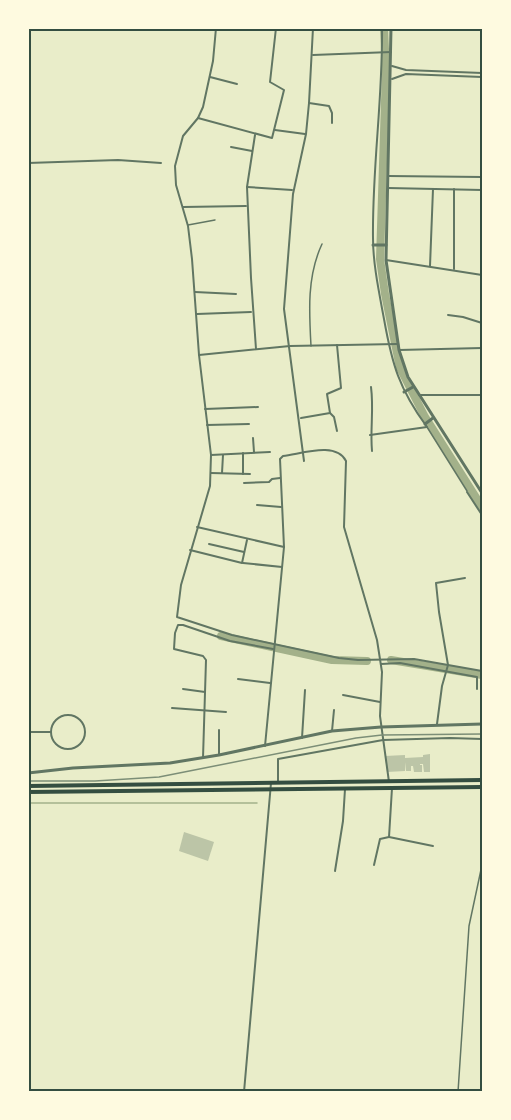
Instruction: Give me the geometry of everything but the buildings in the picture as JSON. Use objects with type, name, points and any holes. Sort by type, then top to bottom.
[{"type":"highway","points":[[28,786],[483,780]]},
{"type":"highway","points":[[28,792],[483,787]]},
{"type":"street","points":[[216,28],[210,76],[198,118],[183,136],[177,157],[176,185],[188,225],[211,455],[210,486],[190,550],[178,600],[177,617],[231,638],[274,647]]},
{"type":"street","points":[[198,118],[270,139],[275,130],[284,90],[270,83],[276,28]]},
{"type":"street","points":[[304,461],[284,309],[294,190],[306,134],[314,28]]},
{"type":"street","points":[[382,28],[383,52],[375,144],[374,245],[380,299],[393,366],[426,425]]},
{"type":"street","points":[[392,28],[385,245],[389,298],[397,344],[412,387],[483,493]]},
{"type":"street","points":[[313,55],[391,52]]},
{"type":"street","points":[[392,66],[406,72],[483,75]]},
{"type":"street","points":[[392,79],[406,72]]},
{"type":"street","points":[[210,76],[237,84]]},
{"type":"street","points":[[309,102],[329,106],[332,123]]},
{"type":"street","points":[[275,130],[306,134]]},
{"type":"street","points":[[255,135],[247,187],[256,349]]},
{"type":"street","points":[[231,147],[252,151]]},
{"type":"street","points":[[28,163],[118,160],[161,163]]},
{"type":"street","points":[[388,176],[483,177]]},
{"type":"street","points":[[247,187],[294,190]]},
{"type":"street","points":[[388,188],[483,190]]},
{"type":"street","points":[[430,266],[433,189]]},
{"type":"street","points":[[454,189],[454,269]]},
{"type":"street","points":[[183,207],[248,206]]},
{"type":"street","points":[[374,245],[385,245]]},
{"type":"street","points":[[386,260],[483,275]]},
{"type":"street","points":[[195,292],[236,294]]},
{"type":"street","points":[[380,299],[389,298]]},
{"type":"street","points":[[197,314],[253,312]]},
{"type":"street","points":[[448,315],[483,323]]},
{"type":"street","points":[[200,355],[290,346],[397,344]]},
{"type":"street","points":[[337,345],[341,388],[327,393],[330,413],[333,415],[337,430]]},
{"type":"street","points":[[399,350],[483,348]]},
{"type":"street","points":[[371,387],[372,451]]},
{"type":"street","points":[[405,391],[412,387]]},
{"type":"street","points":[[419,395],[483,395]]},
{"type":"street","points":[[206,409],[258,407]]},
{"type":"street","points":[[299,418],[330,413]]},
{"type":"street","points":[[370,435],[426,425],[432,419]]},
{"type":"street","points":[[207,425],[249,424]]},
{"type":"street","points":[[253,438],[254,452]]},
{"type":"street","points":[[265,746],[284,547],[280,458],[326,450],[339,453],[345,459],[344,527],[381,661],[381,727],[389,782]]},
{"type":"street","points":[[211,455],[270,452]]},
{"type":"street","points":[[243,453],[243,474]]},
{"type":"street","points":[[222,474],[223,454]]},
{"type":"street","points":[[211,473],[250,474]]},
{"type":"street","points":[[244,483],[270,482],[272,479],[280,478]]},
{"type":"street","points":[[467,492],[483,515]]},
{"type":"street","points":[[257,505],[281,507]]},
{"type":"street","points":[[197,527],[284,547]]},
{"type":"street","points":[[242,563],[247,540]]},
{"type":"street","points":[[209,544],[244,552]]},
{"type":"street","points":[[190,550],[242,563],[282,567]]},
{"type":"street","points":[[437,724],[447,668],[436,583],[465,578]]},
{"type":"street","points":[[202,758],[206,658],[174,649],[178,624],[274,647],[352,660],[483,671]]},
{"type":"street","points":[[381,661],[406,658],[447,668],[477,677],[477,689]]},
{"type":"street","points":[[238,679],[270,683]]},
{"type":"street","points":[[183,689],[205,692]]},
{"type":"street","points":[[302,738],[305,690]]},
{"type":"street","points":[[343,695],[380,702]]},
{"type":"street","points":[[172,708],[226,712]]},
{"type":"street","points":[[332,731],[334,710]]},
{"type":"street","points":[[67,714],[82,721],[85,734],[79,745],[67,749],[56,744],[51,732],[56,720],[67,714]]},
{"type":"street","points":[[28,773],[73,768],[170,763],[332,731],[437,724],[483,724]]},
{"type":"street","points":[[219,730],[219,755]]},
{"type":"street","points":[[28,732],[51,732]]},
{"type":"street","points":[[278,783],[278,759],[383,740],[483,739]]},
{"type":"street","points":[[244,1092],[271,783]]},
{"type":"street","points":[[389,837],[392,788]]},
{"type":"street","points":[[335,871],[343,821],[345,789]]},
{"type":"street","points":[[374,865],[381,839],[389,837],[433,846]]},
{"type":"lane","points":[[188,225],[215,220]]},
{"type":"lane","points":[[311,345],[310,295],[315,262],[322,244]]},
{"type":"lane","points":[[426,425],[467,492]]},
{"type":"lane","points":[[458,1092],[469,926],[483,865]]},
{"type":"waterway","points":[[384,28],[386,70],[380,259],[400,368],[425,417],[482,507]]},
{"type":"waterway","points":[[221,636],[332,660],[367,661]]},
{"type":"waterway","points":[[391,660],[482,675]]},
{"type":"waterway","points":[[28,803],[257,803]]},
{"type":"railway","points":[[28,781],[95,781],[159,777],[356,738],[382,735],[482,734]]}]
